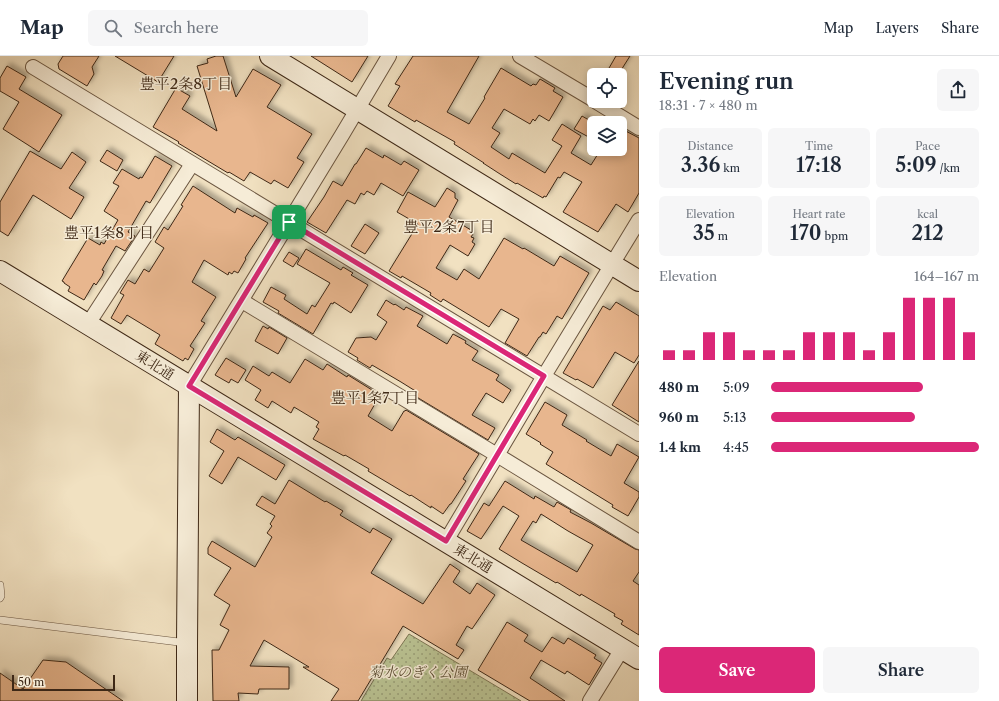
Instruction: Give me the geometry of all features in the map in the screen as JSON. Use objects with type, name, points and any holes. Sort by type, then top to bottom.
[{"type":"street","points":[[270,56],[639,281]]},
{"type":"street","points":[[187,701],[189,386],[242,301],[389,56]]},
{"type":"street","points":[[520,56],[587,97]]},
{"type":"street","points":[[33,67],[639,434]]},
{"type":"street","points":[[606,108],[639,128]]},
{"type":"street","points":[[88,324],[192,164]]},
{"type":"street","points":[[446,541],[639,220]]},
{"type":"street","name":"東北通","points":[[0,271],[639,659]]},
{"type":"street","points":[[242,301],[639,542]]},
{"type":"street","points":[[590,701],[622,649]]},
{"type":"lane","points":[[0,585],[0,598]]},
{"type":"lane","points":[[0,620],[187,643]]},
{"type":"green space","name":"菊水のぎく公園","points":[[409,634],[521,701],[361,701],[387,658],[391,660]]},
{"type":"building","points":[[63,56],[99,56],[92,67],[94,74],[87,86],[59,69],[58,64]]},
{"type":"building","points":[[115,56],[174,56],[158,82]]},
{"type":"building","points":[[216,56],[223,56],[236,97],[253,69],[281,85],[267,107],[312,134],[297,158],[304,162],[288,188],[274,180],[271,184],[250,172],[244,181],[229,172],[228,173],[153,127],[176,88],[190,96],[182,109],[217,131],[197,66],[208,63],[207,59]]},
{"type":"building","points":[[311,56],[368,56],[352,82]]},
{"type":"building","points":[[413,56],[479,56],[447,112],[469,124],[501,68],[531,86],[533,84],[536,85],[540,79],[555,88],[553,91],[563,97],[549,121],[539,115],[535,121],[533,119],[530,124],[504,109],[492,128],[500,133],[491,147],[509,159],[512,153],[545,173],[562,146],[552,140],[562,124],[581,136],[571,153],[591,165],[597,156],[627,156],[627,132],[639,138],[639,193],[628,212],[616,204],[598,232],[563,212],[582,182],[564,172],[560,178],[558,177],[546,197],[544,196],[543,198],[517,183],[516,184],[454,144],[455,142],[416,120],[415,122],[388,106],[400,86],[395,84]]},
{"type":"building","points":[[616,56],[630,56],[622,68],[609,68]]},
{"type":"building","points":[[7,66],[26,77],[19,89],[62,115],[39,152],[3,129],[19,102],[0,91],[0,78]]},
{"type":"building","points":[[582,116],[587,119],[587,136],[574,129]]},
{"type":"building","points":[[366,148],[383,158],[384,155],[401,165],[404,161],[419,170],[403,196],[381,183],[374,195],[367,191],[364,195],[361,193],[355,204],[347,200],[326,233],[307,222],[333,181],[342,186]]},
{"type":"building","points":[[107,150],[123,160],[117,171],[100,161]]},
{"type":"building","points":[[30,151],[61,169],[72,152],[86,162],[69,188],[84,197],[71,219],[33,195],[8,236],[0,231],[0,202]]},
{"type":"building","points":[[155,156],[172,166],[150,203],[146,201],[128,232],[135,236],[125,251],[116,246],[102,270],[104,271],[102,276],[96,285],[94,283],[84,300],[68,291],[70,287],[62,281],[88,238],[100,245],[101,242],[104,244],[118,220],[104,211],[119,186],[113,183],[122,169],[139,179],[140,177],[142,178]]},
{"type":"building","points":[[193,186],[235,213],[237,208],[268,223],[245,258],[246,259],[238,273],[234,271],[232,274],[229,272],[228,275],[204,260],[192,282],[216,297],[201,321],[205,323],[190,346],[194,349],[188,360],[185,358],[183,361],[155,344],[160,335],[127,315],[121,324],[111,318],[124,295],[120,293],[128,280],[135,284],[144,269],[149,272],[164,248],[155,242],[164,227],[168,230]]},
{"type":"building","points":[[447,188],[455,193],[455,198],[458,200],[449,217],[471,230],[470,232],[473,234],[471,237],[474,238],[472,242],[475,244],[468,256],[450,245],[436,268],[457,280],[464,269],[479,279],[504,238],[554,266],[560,256],[589,273],[562,319],[557,316],[546,334],[543,332],[527,356],[505,343],[519,319],[501,309],[489,327],[443,299],[441,302],[430,295],[431,293],[402,276],[401,278],[389,271],[418,224],[397,212],[408,192],[435,207]]},
{"type":"building","points":[[365,224],[379,233],[365,254],[351,246]]},
{"type":"building","points":[[306,249],[341,270],[343,267],[353,273],[351,275],[368,285],[351,313],[334,302],[333,304],[331,303],[313,334],[263,302],[271,287],[286,295],[284,299],[307,314],[312,305],[315,307],[330,283],[297,264]]},
{"type":"building","points":[[289,252],[299,258],[293,267],[283,261]]},
{"type":"building","points":[[386,300],[404,310],[406,307],[423,316],[417,326],[447,344],[453,334],[466,341],[465,343],[478,351],[472,360],[499,375],[496,380],[511,390],[503,403],[486,393],[472,415],[495,428],[488,440],[415,396],[417,392],[372,365],[370,368],[348,352],[356,338],[371,337],[376,340],[387,322],[377,315]]},
{"type":"building","points":[[616,302],[639,316],[639,355],[634,363],[615,352],[593,388],[563,373],[603,306],[610,310]]},
{"type":"building","points":[[263,326],[268,329],[269,327],[287,338],[278,354],[255,341]]},
{"type":"building","points":[[226,358],[246,370],[238,383],[231,379],[229,383],[215,375]]},
{"type":"building","points":[[305,359],[323,370],[327,364],[380,395],[368,416],[392,431],[406,410],[479,454],[463,479],[466,481],[443,514],[368,471],[369,469],[345,455],[344,456],[313,439],[319,429],[316,427],[319,422],[294,407],[291,413],[272,401],[268,408],[255,400],[261,390],[245,380],[253,366],[269,376],[272,372],[290,383]]},
{"type":"building","points":[[639,361],[639,422],[612,405]]},
{"type":"building","points":[[545,402],[567,415],[562,425],[611,456],[617,444],[639,457],[624,483],[639,492],[639,497],[628,516],[612,507],[613,505],[546,464],[553,452],[526,434]]},
{"type":"building","points":[[217,429],[235,440],[238,437],[285,465],[276,480],[238,457],[222,484],[209,476],[224,451],[210,442]]},
{"type":"building","points":[[289,480],[343,511],[340,515],[370,533],[373,528],[392,539],[371,573],[423,604],[450,564],[460,571],[453,582],[470,594],[477,583],[495,595],[472,629],[467,626],[456,645],[464,650],[458,659],[403,626],[358,701],[331,701],[339,689],[303,667],[309,667],[264,640],[250,666],[289,667],[289,689],[259,689],[258,694],[238,693],[239,701],[213,701],[212,650],[219,650],[229,630],[220,625],[230,605],[214,595],[231,568],[208,554],[208,548],[212,541],[255,567],[272,537],[267,533],[272,526],[270,524],[275,516],[256,505],[262,496],[275,504]]},
{"type":"building","points":[[505,481],[534,499],[535,496],[554,507],[557,502],[571,510],[570,512],[639,550],[639,572],[633,581],[639,585],[639,635],[621,624],[623,621],[614,616],[615,614],[581,594],[580,596],[557,582],[556,583],[499,549],[519,516],[503,506],[481,539],[467,531],[484,503],[489,506]],"holes":[[[541,514],[593,545],[577,572],[521,540],[533,521],[536,523]]]},
{"type":"building","points":[[507,622],[528,635],[524,641],[542,652],[552,637],[564,644],[568,638],[596,655],[594,658],[602,663],[589,685],[567,671],[565,674],[541,660],[530,678],[565,701],[530,701],[478,670]]},
{"type":"building","points":[[43,660],[66,662],[123,701],[0,701],[0,673],[23,689]]},
{"type":"district","name":"豊平2条8丁目","points":[[186,83]]},
{"type":"district","name":"豊平2条7丁目","points":[[449,226]]},
{"type":"district","name":"豊平1条8丁目","points":[[109,232]]},
{"type":"district","name":"豊平1条7丁目","points":[[375,397]]},
{"type":"route","points":[[289,222],[544,376],[446,541],[189,386],[289,222]]}]
